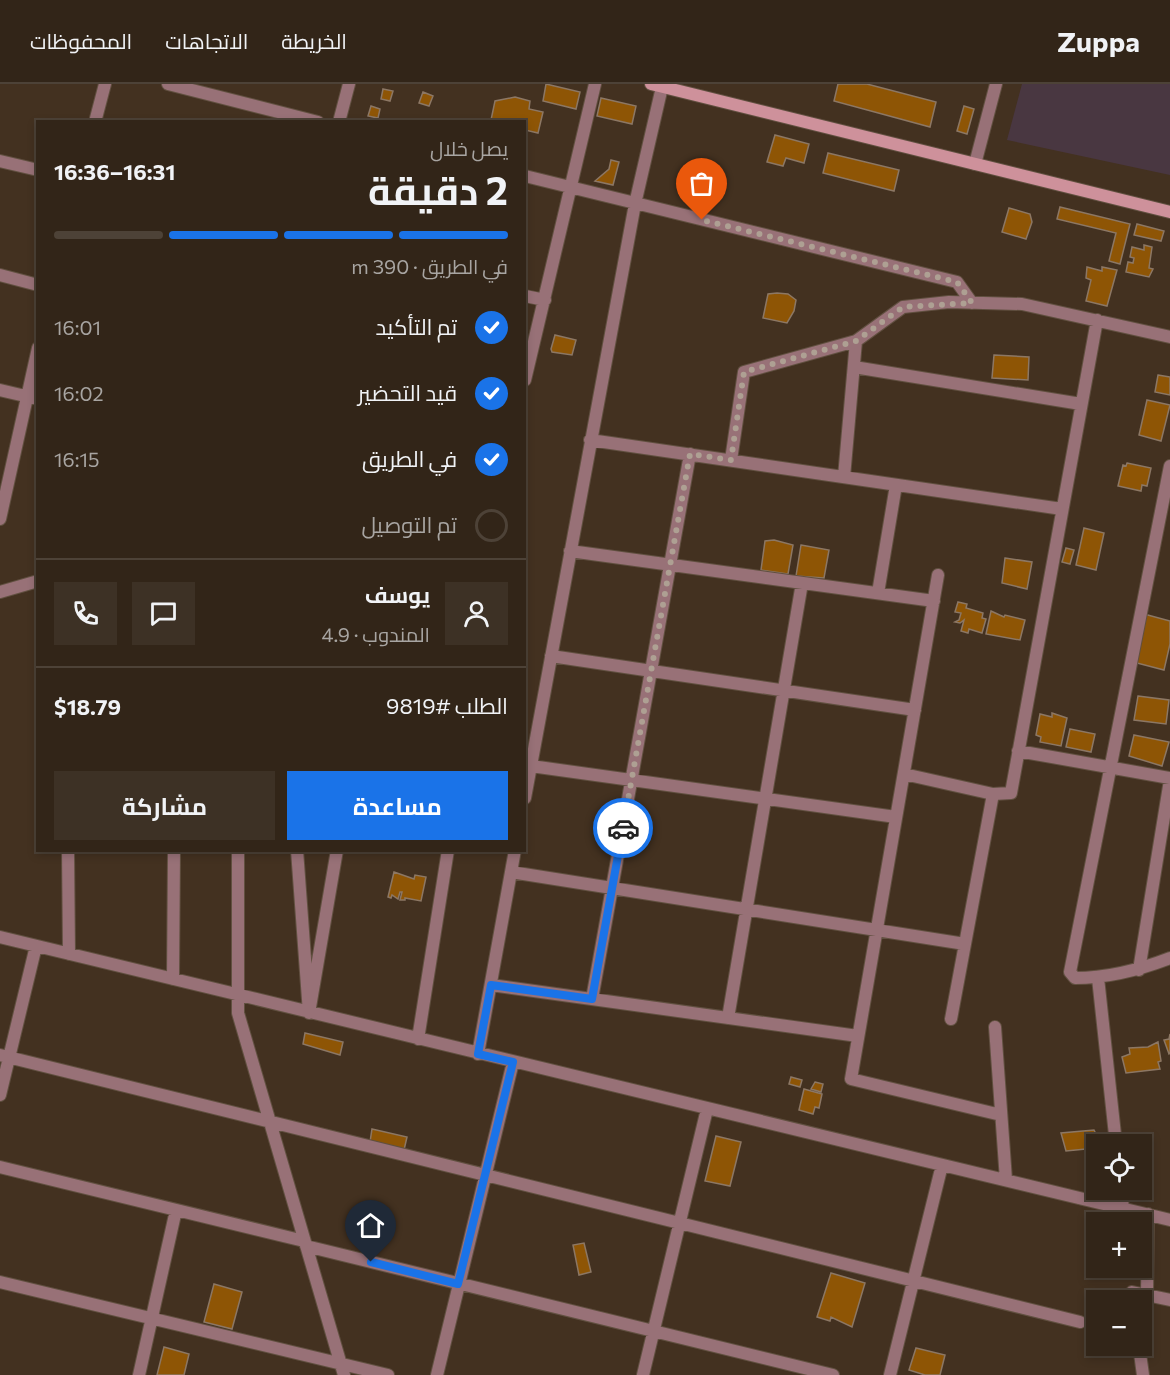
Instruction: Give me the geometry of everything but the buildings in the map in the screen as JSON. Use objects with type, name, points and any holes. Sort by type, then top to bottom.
[{"type":"street","points":[[96,120],[105,84]]},
{"type":"street","points":[[168,84],[310,120]]},
{"type":"street","points":[[340,120],[350,84]]},
{"type":"street","points":[[526,377],[595,84]]},
{"type":"street","points":[[975,164],[996,84]]},
{"type":"street","points":[[526,793],[656,85],[1170,212]]},
{"type":"street","points":[[0,160],[36,169]]},
{"type":"street","points":[[526,176],[957,282],[972,303]]},
{"type":"street","points":[[0,275],[36,284]]},
{"type":"street","points":[[526,296],[545,300]]},
{"type":"street","points":[[731,460],[744,372],[856,341],[903,307],[972,303],[1022,304],[1170,337]]},
{"type":"street","points":[[904,774],[993,794],[1011,793],[1097,320]]},
{"type":"street","points":[[844,477],[856,341]]},
{"type":"street","points":[[0,519],[32,398],[36,365]]},
{"type":"street","points":[[854,367],[1081,404]]},
{"type":"street","points":[[0,390],[32,398]]},
{"type":"street","points":[[590,440],[1062,509]]},
{"type":"street","points":[[592,999],[690,454]]},
{"type":"street","points":[[1170,466],[1070,972],[1075,978],[1098,978],[1139,970],[1170,958]]},
{"type":"street","points":[[878,593],[896,485]]},
{"type":"street","points":[[570,551],[934,601]]},
{"type":"street","points":[[938,575],[851,1079],[1001,1115]]},
{"type":"street","points":[[0,592],[36,582]]},
{"type":"street","points":[[728,1018],[802,583]]},
{"type":"street","points":[[551,656],[915,710]]},
{"type":"street","points":[[1018,751],[1170,779],[1139,970]]},
{"type":"street","points":[[531,766],[896,818]]},
{"type":"street","points":[[951,1019],[993,794]]},
{"type":"street","points":[[68,852],[69,954]]},
{"type":"street","points":[[173,979],[174,852]]},
{"type":"street","points":[[237,852],[238,1013],[342,1369]]},
{"type":"street","points":[[297,852],[309,1012]]},
{"type":"street","points":[[309,1012],[337,852]]},
{"type":"street","points":[[418,1039],[448,852]]},
{"type":"street","points":[[478,1054],[515,852]]},
{"type":"street","points":[[512,872],[965,944]]},
{"type":"street","points":[[0,937],[1139,1212]]},
{"type":"street","points":[[0,1095],[4,1056],[36,946]]},
{"type":"street","points":[[1098,978],[1115,1134]]},
{"type":"street","points":[[491,985],[858,1036]]},
{"type":"street","points":[[995,1027],[1006,1180]]},
{"type":"street","points":[[4,1056],[914,1279],[1080,1322]]},
{"type":"street","points":[[437,1375],[513,1062]]},
{"type":"street","points":[[643,1375],[707,1109]]},
{"type":"street","points":[[890,1375],[942,1165]]},
{"type":"street","points":[[0,1167],[176,1210],[458,1284],[833,1375]]},
{"type":"street","points":[[1121,1200],[1122,1208]]},
{"type":"street","points":[[139,1375],[176,1210]]},
{"type":"street","points":[[1152,1215],[1170,1220]]},
{"type":"street","points":[[0,1282],[151,1318],[342,1369],[388,1375]]},
{"type":"street","points":[[1152,1296],[1170,1300]]},
{"type":"street","points":[[1140,1356],[1143,1375]]},
{"type":"shaded area","points":[[1022,84],[1170,84],[1170,175],[1007,140]]},
{"type":"way so far","points":[[623,828],[690,454],[731,460],[744,372],[856,341],[903,307],[949,302],[972,303],[957,282],[702,220]]},
{"type":"route","points":[[371,1262],[458,1284],[513,1062],[478,1054],[491,985],[592,999],[623,828]]}]
